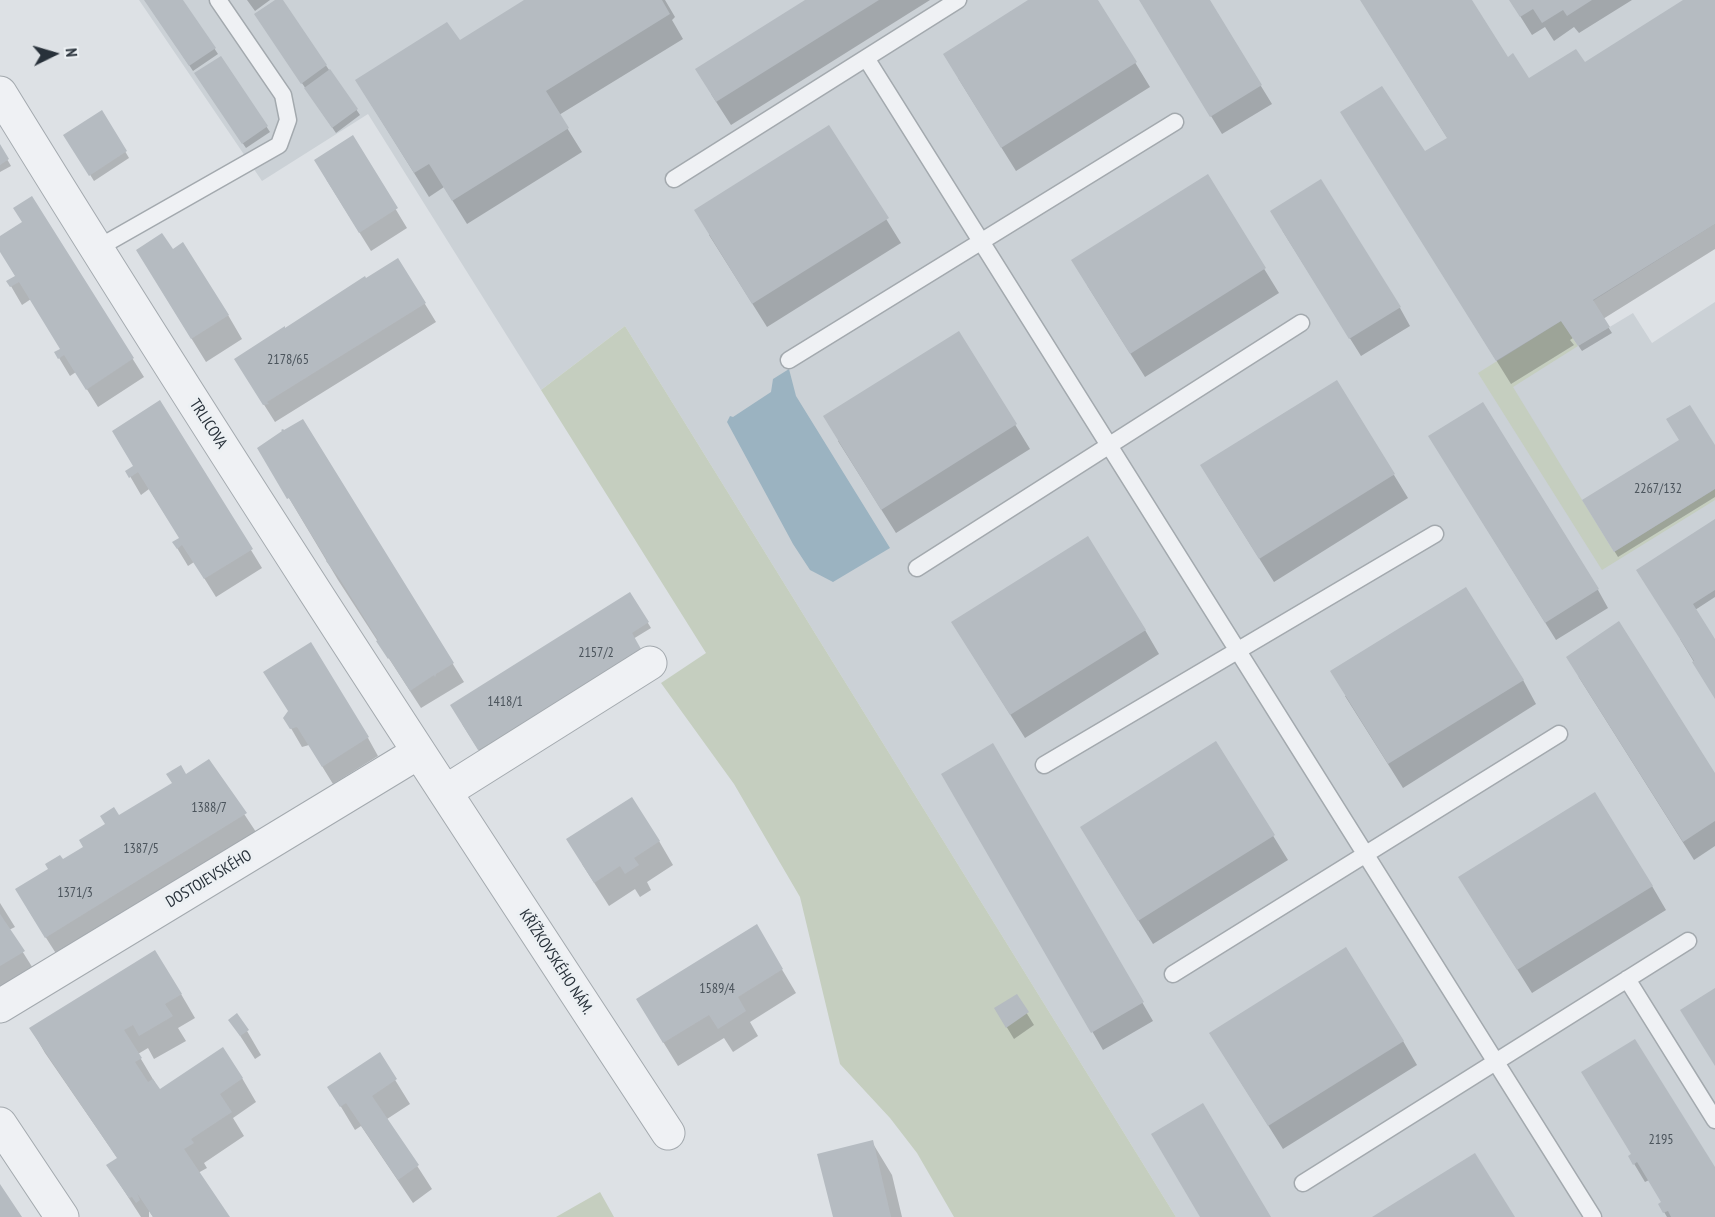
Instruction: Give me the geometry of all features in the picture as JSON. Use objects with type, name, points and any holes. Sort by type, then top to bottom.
[{"type":"street","name":"TRLICOVA","points":[[0,93],[96,249],[419,752]]},
{"type":"street","points":[[445,792],[650,663]]},
{"type":"street","name":"KŘÍŽKOVSKÉHO NÁM.","points":[[419,752],[668,1132]]},
{"type":"street","name":"DOSTOJEVSKÉHO","points":[[0,1006],[419,752]]},
{"type":"street","points":[[0,1124],[62,1217]]},
{"type":"lane","points":[[96,249],[279,145],[288,120],[283,95],[218,0]]},
{"type":"lane","points":[[674,179],[958,0]]},
{"type":"lane","points":[[866,58],[1593,1217]]},
{"type":"lane","points":[[789,360],[1175,122]]},
{"type":"lane","points":[[917,568],[1301,323]]},
{"type":"lane","points":[[1044,765],[1435,534]]},
{"type":"lane","points":[[1173,974],[1559,734]]},
{"type":"lane","points":[[1303,1183],[1688,941]]},
{"type":"lane","points":[[1627,979],[1715,1120]]},
{"type":"shaded area","points":[[139,0],[1715,0],[1715,224],[1561,321],[1578,346],[1633,313],[1652,343],[1715,302],[1715,1217],[1176,1217],[625,326],[541,390],[368,114],[262,181]]},
{"type":"green space","points":[[1561,321],[1578,346],[1513,387],[1614,552],[1715,489],[1715,500],[1602,570],[1478,373]]},
{"type":"green space","points":[[625,326],[1176,1217],[954,1217],[917,1153],[890,1118],[840,1064],[800,897],[734,784],[661,683],[706,653],[541,390]]},
{"type":"green space","points":[[600,1192],[614,1217],[556,1217]]},
{"type":"water","points":[[789,369],[796,396],[890,548],[833,582],[810,570],[793,544],[727,422],[730,416],[733,417],[771,392],[773,379]]},
{"type":"building","points":[[144,0],[183,0],[216,48],[189,66]]},
{"type":"building","points":[[275,0],[283,0],[327,65],[301,84],[254,14]]},
{"type":"building","points":[[524,0],[662,0],[670,14],[546,91],[569,128],[452,201],[429,164],[414,173],[355,80],[447,22],[460,40]]},
{"type":"building","points":[[805,0],[879,0],[716,102],[695,69]]},
{"type":"building","points":[[1028,0],[1098,0],[1137,62],[1001,148],[943,54]]},
{"type":"building","points":[[1139,0],[1210,0],[1262,85],[1210,117]]},
{"type":"building","points":[[1360,0],[1472,0],[1508,57],[1513,53],[1529,78],[1576,49],[1585,62],[1683,0],[1715,0],[1715,224],[1593,300],[1610,327],[1578,346],[1561,321],[1496,361],[1340,112],[1382,86],[1425,151],[1447,138]]},
{"type":"building","points":[[1509,0],[1592,0],[1567,16],[1563,10],[1542,23],[1533,9],[1520,17]]},
{"type":"building","points":[[221,56],[268,126],[242,144],[194,73]]},
{"type":"building","points":[[330,69],[358,109],[332,128],[304,88]]},
{"type":"building","points":[[102,110],[127,151],[89,176],[63,135]]},
{"type":"building","points":[[829,125],[889,218],[752,304],[694,210]]},
{"type":"building","points":[[353,135],[398,208],[359,233],[314,160]]},
{"type":"building","points":[[0,144],[9,159],[0,165]]},
{"type":"building","points":[[1208,174],[1266,268],[1130,354],[1071,260]]},
{"type":"building","points":[[1321,179],[1401,307],[1349,339],[1270,211]]},
{"type":"building","points":[[32,196],[134,358],[86,390],[64,355],[58,359],[54,352],[60,349],[19,282],[10,287],[6,281],[15,276],[0,252],[0,236],[22,222],[13,208]]},
{"type":"building","points":[[162,233],[173,249],[183,242],[229,315],[191,339],[136,250]]},
{"type":"building","points":[[398,258],[426,303],[267,402],[269,404],[263,405],[234,359],[365,276],[366,278]]},
{"type":"building","points":[[959,331],[1017,424],[881,510],[823,416]]},
{"type":"building","points":[[1337,380],[1395,474],[1259,559],[1200,465]]},
{"type":"building","points":[[160,400],[253,549],[204,579],[182,545],[177,549],[172,542],[179,538],[138,472],[129,478],[125,471],[133,466],[112,431]]},
{"type":"building","points":[[1483,402],[1599,589],[1545,623],[1428,436]]},
{"type":"building","points":[[1690,405],[1715,445],[1715,489],[1614,552],[1582,500],[1679,440],[1666,419]]},
{"type":"building","points":[[303,419],[454,663],[410,691],[376,641],[378,640],[326,561],[257,448],[281,430]]},
{"type":"building","points":[[1715,519],[1715,590],[1693,604],[1715,639],[1715,699],[1692,662],[1694,661],[1636,570]]},
{"type":"building","points":[[1088,536],[1146,630],[1010,715],[951,622]]},
{"type":"building","points":[[1466,587],[1524,680],[1388,764],[1330,671]]},
{"type":"building","points":[[630,592],[649,622],[632,633],[641,649],[529,719],[530,721],[478,750],[450,705]]},
{"type":"building","points":[[1619,621],[1715,773],[1715,821],[1683,842],[1566,657]]},
{"type":"building","points":[[311,642],[369,737],[322,767],[297,727],[290,729],[283,718],[288,711],[263,672]]},
{"type":"building","points":[[1216,741],[1275,835],[1138,921],[1080,827]]},
{"type":"building","points":[[993,743],[1144,1002],[1091,1033],[941,774]]},
{"type":"building","points":[[209,759],[247,813],[45,938],[15,889],[48,869],[45,864],[60,855],[63,859],[83,847],[79,840],[105,824],[100,816],[114,807],[119,815],[172,783],[166,774],[181,765],[186,774]]},
{"type":"building","points":[[1595,792],[1653,886],[1517,970],[1458,877]]},
{"type":"building","points":[[632,797],[660,841],[634,858],[639,865],[625,874],[620,866],[594,883],[566,839]]},
{"type":"building","points":[[0,914],[25,951],[0,966]]},
{"type":"building","points":[[757,924],[783,969],[738,997],[746,1011],[718,1029],[709,1015],[663,1043],[636,999]]},
{"type":"building","points":[[1346,947],[1404,1041],[1268,1126],[1209,1033]]},
{"type":"building","points":[[155,950],[182,994],[165,1004],[173,1016],[139,1036],[133,1025],[124,1030],[142,1058],[135,1062],[148,1082],[153,1079],[160,1089],[223,1047],[243,1078],[220,1094],[232,1112],[191,1139],[194,1143],[184,1149],[230,1217],[153,1217],[137,1193],[140,1200],[136,1203],[132,1197],[129,1198],[106,1165],[117,1158],[29,1028]]},
{"type":"building","points":[[1715,988],[1715,1066],[1680,1010]]},
{"type":"building","points":[[1017,994],[1029,1012],[1006,1028],[994,1008]]},
{"type":"building","points":[[237,1013],[249,1030],[240,1036],[228,1020]]},
{"type":"building","points":[[1635,1039],[1715,1167],[1715,1217],[1671,1217],[1668,1211],[1663,1213],[1658,1204],[1661,1202],[1637,1162],[1633,1165],[1628,1156],[1631,1154],[1581,1072]]},
{"type":"building","points":[[380,1052],[397,1079],[372,1096],[419,1165],[398,1180],[346,1103],[340,1107],[327,1087]]},
{"type":"building","points":[[1203,1103],[1271,1217],[1200,1217],[1151,1134]]},
{"type":"building","points":[[873,1140],[891,1217],[833,1217],[817,1154]]},
{"type":"building","points":[[1475,1153],[1515,1217],[1372,1217]]},
{"type":"building","points":[[0,1184],[22,1217],[0,1217]]}]
